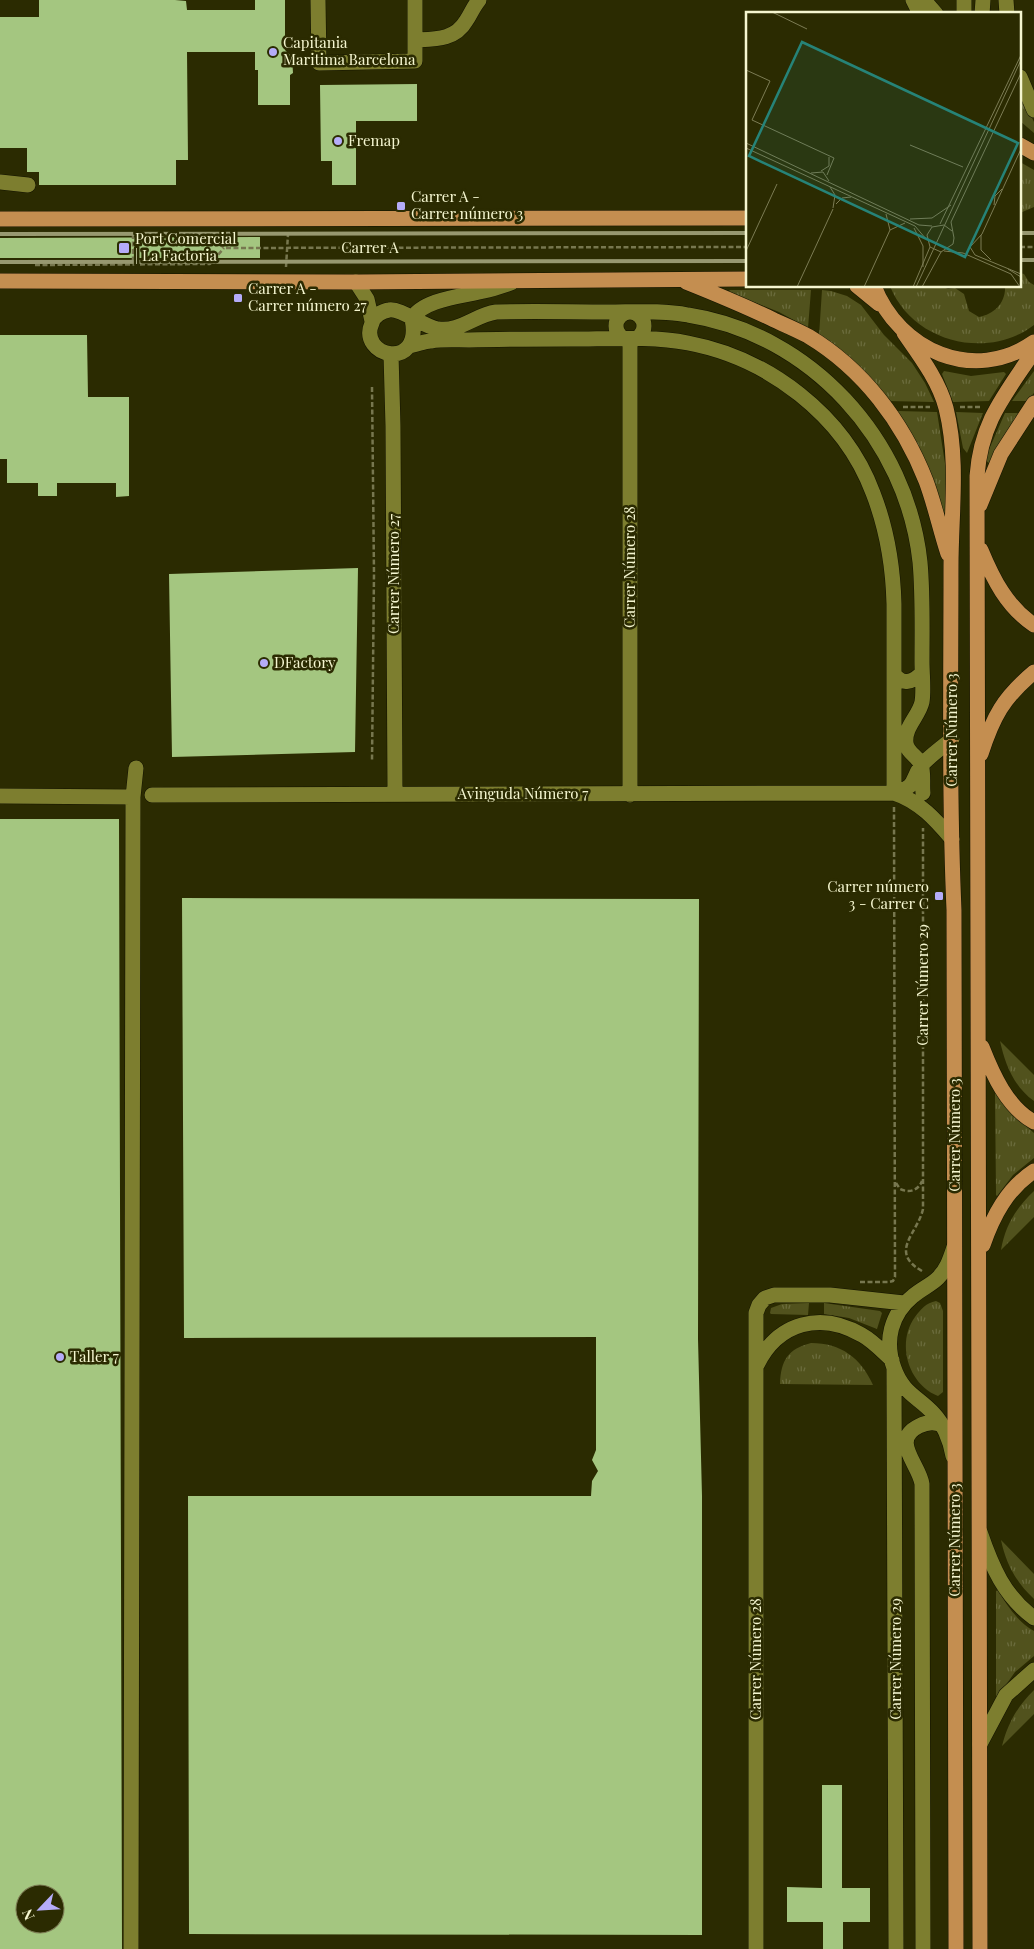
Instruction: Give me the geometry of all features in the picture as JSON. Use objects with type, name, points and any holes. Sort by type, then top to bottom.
[{"type":"main road","name":"Carrer A","points":[[0,219],[744,217]]},
{"type":"main road","points":[[0,281],[356,282],[522,279],[746,279]]},
{"type":"main road","points":[[678,279],[730,299],[807,335],[830,351],[859,376],[883,404],[916,458],[934,505],[951,564]]},
{"type":"main road","points":[[859,288],[884,308],[904,333],[926,348],[957,360],[989,360],[1018,351],[1034,342]]},
{"type":"main road","points":[[875,288],[884,308]]},
{"type":"main road","name":"Carrer Número 3","points":[[904,333],[937,386],[946,406],[953,453],[954,484],[951,564],[954,920],[956,1949]]},
{"type":"main road","name":"Carrer Número 3","points":[[980,1949],[977,768],[979,457],[983,438],[1004,396],[1034,351]]},
{"type":"main road","points":[[978,511],[1001,454],[1034,403]]},
{"type":"main road","points":[[978,541],[999,588],[1017,611],[1034,625]]},
{"type":"main road","points":[[977,768],[991,723],[999,709],[1010,694],[1034,672]]},
{"type":"main road","points":[[978,1038],[998,1083],[1020,1112],[1034,1122]]},
{"type":"main road","points":[[979,1256],[991,1221],[1001,1205],[1011,1190],[1034,1171]]},
{"type":"street","points":[[318,0],[319,62],[415,61],[415,0]]},
{"type":"street","points":[[913,0],[919,12]]},
{"type":"street","points":[[924,0],[934,12]]},
{"type":"street","points":[[415,40],[440,39],[454,33],[465,24],[475,2]]},
{"type":"street","points":[[1022,82],[1034,110]]},
{"type":"street","points":[[0,182],[28,185]]},
{"type":"street","points":[[356,282],[367,299],[372,322],[370,336],[372,342],[382,352],[391,354],[404,351],[409,346],[414,332],[412,319],[424,307],[522,279]]},
{"type":"street","points":[[372,322],[382,312],[388,310],[403,313],[412,319],[438,329],[452,329],[488,313],[630,312],[688,314],[727,324],[756,336],[807,364],[847,400],[861,417],[885,453],[896,474],[905,498],[916,540],[921,586],[922,673],[922,702],[906,736],[906,745],[921,766],[923,801]]},
{"type":"street","points":[[507,338],[500,326],[503,317],[508,312]]},
{"type":"street","points":[[630,312],[618,318],[616,326],[619,334],[630,340]]},
{"type":"street","points":[[409,346],[431,341],[507,338],[665,340],[721,351],[744,360],[800,394],[825,418],[846,443],[861,466],[873,491],[886,533],[894,580],[894,794],[909,787],[915,780],[921,766],[952,739]]},
{"type":"street","name":"Carrer Número 28","points":[[630,340],[630,794]]},
{"type":"street","name":"Carrer Número 27","points":[[391,354],[395,794]]},
{"type":"street","points":[[894,674],[899,680],[904,682],[913,681],[922,673]]},
{"type":"street","points":[[131,1949],[133,797],[136,768]]},
{"type":"street","name":"Avinguda Número 7","points":[[152,795],[894,794],[923,801],[952,840]]},
{"type":"street","points":[[0,796],[133,797]]},
{"type":"street","points":[[904,1303],[938,1278],[945,1270],[950,1262],[955,1243]]},
{"type":"street","name":"Carrer Número 28","points":[[756,1949],[756,1313],[759,1305],[765,1298],[774,1295],[830,1295],[904,1303]]},
{"type":"street","name":"Carrer Número 29","points":[[896,1949],[895,1513],[893,1364],[890,1345],[891,1329],[896,1314],[904,1303]]},
{"type":"street","points":[[756,1368],[764,1352],[772,1342],[795,1327],[808,1322],[828,1322],[864,1336],[893,1364],[910,1394],[933,1413],[942,1425],[950,1441],[955,1467]]},
{"type":"street","name":"Carrer Número 29","points":[[923,1949],[923,1514],[921,1478],[909,1455],[906,1441],[911,1431],[920,1425],[932,1422],[942,1425]]},
{"type":"street","points":[[895,1513],[902,1502],[912,1501],[920,1508],[923,1514]]},
{"type":"street","points":[[979,1528],[992,1566],[1004,1587],[1016,1602],[1034,1618]]},
{"type":"street","points":[[980,1744],[1006,1696],[1034,1670]]},
{"type":"path","points":[[286,267],[288,230]]},
{"type":"path","points":[[133,234],[133,262]]},
{"type":"path","points":[[118,246],[148,250]]},
{"type":"path","name":"Carrer A","points":[[30,265],[210,264],[224,248],[746,247]]},
{"type":"path","name":"Carrer Número 27","points":[[372,387],[374,574],[372,762]]},
{"type":"path","points":[[900,407],[936,406]]},
{"type":"path","points":[[954,407],[987,407]]},
{"type":"path","name":"Carrer Número 29","points":[[877,1282],[892,1282],[895,1278],[894,794]]},
{"type":"path","name":"Carrer Número 29","points":[[923,801],[922,1214],[906,1242],[905,1248],[910,1260],[919,1270],[925,1273],[938,1273],[945,1270]]},
{"type":"path","points":[[895,1179],[900,1189],[909,1191],[918,1188],[923,1178]]},
{"type":"green space","points":[[1022,97],[1034,122],[1034,133],[1022,123]]},
{"type":"green space","points":[[1022,163],[1034,170],[1034,207],[1022,212]]},
{"type":"green space","points":[[1022,274],[1034,285],[1034,325],[1015,336],[995,342],[974,343],[953,340],[933,332],[915,321],[901,305],[891,288],[955,288],[964,294],[969,311],[979,317],[990,313],[998,307],[1005,288],[1022,288]]},
{"type":"green space","points":[[730,290],[811,290],[808,328],[779,312],[728,292]]},
{"type":"green space","points":[[822,290],[847,296],[861,305],[884,335],[912,363],[934,402],[888,401],[819,336]]},
{"type":"green space","points":[[944,371],[971,376],[1004,372],[1006,374],[989,401],[953,402],[942,374]]},
{"type":"green space","points":[[1034,371],[1034,393],[1027,401],[1012,401]]},
{"type":"green space","points":[[897,411],[937,412],[948,483],[946,522]]},
{"type":"green space","points":[[956,412],[983,413],[967,453],[963,448]]},
{"type":"green space","points":[[1005,413],[1019,413],[989,463],[985,460]]},
{"type":"green space","points":[[1000,1041],[1034,1075],[1034,1101],[1021,1089],[1011,1074]]},
{"type":"green space","points":[[997,1093],[1011,1113],[1034,1133],[1034,1158],[1013,1175],[997,1196],[995,1094]]},
{"type":"green space","points":[[1034,1191],[1034,1217],[1001,1250],[1008,1225],[1022,1204]]},
{"type":"green space","points":[[936,1301],[940,1303],[943,1311],[943,1392],[938,1396],[919,1382],[908,1362],[906,1350],[909,1327],[915,1317],[929,1303]]},
{"type":"green space","points":[[809,1303],[808,1315],[770,1313],[771,1308],[782,1304]]},
{"type":"green space","points":[[824,1303],[880,1311],[882,1313],[877,1329],[849,1318],[824,1314]]},
{"type":"green space","points":[[811,1343],[832,1346],[849,1354],[862,1367],[873,1385],[780,1384],[782,1368],[787,1357],[791,1352]]},
{"type":"green space","points":[[1001,1540],[1034,1574],[1034,1599],[1013,1572]]},
{"type":"green space","points":[[998,1590],[1013,1613],[1034,1631],[1034,1656],[1015,1672],[998,1696],[996,1696],[996,1591]]},
{"type":"green space","points":[[1034,1690],[1034,1714],[1002,1746],[1014,1716]]},
{"type":"building","points":[[39,0],[175,0],[186,1],[187,10],[255,10],[255,0],[285,0],[285,50],[292,57],[293,73],[290,75],[290,105],[258,105],[258,70],[255,70],[255,52],[187,52],[188,160],[176,160],[176,185],[39,185],[39,172],[27,172],[27,148],[0,148],[0,17],[39,17]]},
{"type":"building","name":"Fremap","points":[[417,84],[417,121],[356,121],[356,185],[332,185],[332,161],[321,161],[320,85]]},
{"type":"building","points":[[260,237],[260,258],[0,258],[0,238]]},
{"type":"building","points":[[0,335],[87,335],[88,397],[129,397],[129,496],[116,497],[116,483],[57,483],[57,496],[38,496],[38,483],[7,483],[7,459],[0,459]]},
{"type":"building","name":"DFactory","points":[[358,568],[355,752],[172,757],[169,574]]},
{"type":"building","name":"Taller 7","points":[[0,819],[119,819],[122,1949],[0,1949]]},
{"type":"building","points":[[182,898],[699,899],[698,1339],[702,1496],[702,1935],[189,1934],[188,1496],[591,1496],[592,1481],[598,1471],[592,1460],[596,1450],[596,1337],[184,1338]]},
{"type":"building","points":[[822,1785],[842,1785],[842,1888],[870,1888],[870,1922],[843,1922],[843,1949],[823,1949],[823,1922],[787,1922],[787,1887],[822,1888]]},
{"type":"railway","points":[[0,234],[746,233]]},
{"type":"railway","points":[[1022,233],[1034,233]]},
{"type":"railway","points":[[1022,260],[1034,260]]},
{"type":"railway","points":[[0,262],[746,261]]},
{"type":"place","name":"Capitania Maritima Barcelona","points":[[273,52]]},
{"type":"place","name":"Fremap","points":[[338,141]]},
{"type":"place","name":"Carrer A - Carrer número 3","points":[[401,206]]},
{"type":"place","name":"Port Comercial | La Factoria","points":[[124,248]]},
{"type":"place","name":"Carrer A - Carrer número 27","points":[[238,298]]},
{"type":"place","name":"DFactory","points":[[264,663]]},
{"type":"place","name":"Carrer número 3 - Carrer C","points":[[939,896]]},
{"type":"place","name":"Taller 7","points":[[60,1357]]}]
